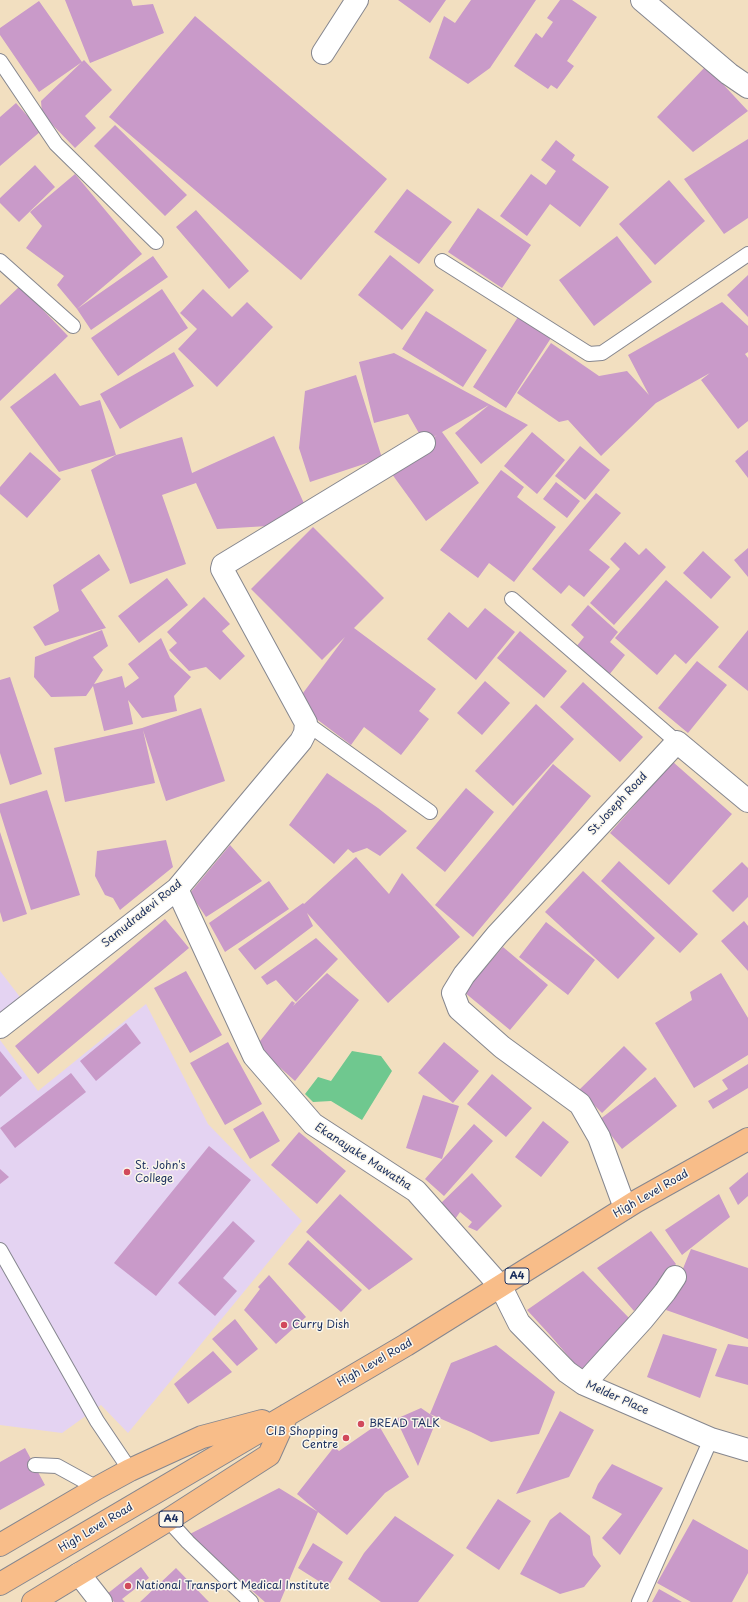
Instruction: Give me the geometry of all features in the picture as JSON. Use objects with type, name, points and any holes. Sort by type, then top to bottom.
[{"type":"highway","name":"High Level Road","points":[[0,1584],[406,1345],[501,1287],[625,1208],[748,1139]]},
{"type":"highway","name":"A4","points":[[0,1545],[130,1470],[202,1437],[287,1415]]},
{"type":"highway","name":"A4","points":[[33,1602],[168,1520],[269,1455],[287,1415]]},
{"type":"street","points":[[323,53],[357,0]]},
{"type":"street","points":[[642,0],[729,74],[748,87]]},
{"type":"street","points":[[306,723],[222,569],[223,565],[424,443]]},
{"type":"street","name":"Samudradevi Road","points":[[0,1027],[177,889],[301,741],[305,733],[306,723]]},
{"type":"street","points":[[677,742],[748,801]]},
{"type":"street","name":"St.Joseph Road","points":[[625,1208],[599,1138],[580,1104],[502,1047],[459,1009],[453,993],[464,975],[496,935],[677,742]]},
{"type":"street","name":"Ekanayake Mawatha","points":[[177,889],[254,1056],[313,1124],[416,1191],[501,1287]]},
{"type":"street","points":[[584,1384],[665,1292],[675,1277]]},
{"type":"street","name":"Melder Place","points":[[501,1287],[519,1323],[567,1372],[584,1384],[711,1439],[748,1450]]},
{"type":"street","points":[[79,1574],[101,1602]]},
{"type":"lane","points":[[0,61],[56,144],[156,242]]},
{"type":"lane","points":[[442,261],[589,354],[602,353],[748,254]]},
{"type":"lane","points":[[0,261],[73,326]]},
{"type":"lane","points":[[512,599],[677,742]]},
{"type":"lane","points":[[306,723],[430,812]]},
{"type":"lane","points":[[0,1250],[98,1421],[130,1470]]},
{"type":"lane","points":[[639,1602],[711,1439]]},
{"type":"lane","points":[[34,1465],[57,1466],[97,1488]]},
{"type":"lane","points":[[168,1520],[188,1542],[251,1602]]},
{"type":"shaded area","points":[[0,971],[20,997],[0,1014]]},
{"type":"shaded area","name":"St. John's College","points":[[146,1004],[208,1124],[302,1221],[128,1433],[101,1405],[62,1433],[0,1425],[0,1040],[38,1091]]},
{"type":"green space","points":[[352,1051],[381,1056],[392,1071],[362,1120],[331,1101],[313,1102],[305,1094],[318,1077],[331,1081]]},
{"type":"building","points":[[65,0],[131,0],[133,6],[153,4],[164,33],[90,63]]},
{"type":"building","points":[[398,0],[446,0],[430,23]]},
{"type":"building","points":[[471,0],[536,0],[490,68],[468,84],[429,58],[444,16],[455,23]]},
{"type":"building","points":[[560,0],[572,0],[597,17],[567,61],[574,66],[557,89],[551,85],[548,89],[514,66],[536,33],[542,38],[553,22],[547,18]]},
{"type":"building","points":[[39,1],[82,62],[39,92],[0,35],[0,28]]},
{"type":"building","points":[[195,16],[387,179],[301,280],[109,117]]},
{"type":"building","points":[[84,60],[112,90],[85,116],[96,128],[75,148],[42,114],[41,101]]},
{"type":"building","points":[[706,66],[748,111],[693,152],[657,117]]},
{"type":"building","points":[[16,103],[41,131],[0,166],[0,117]]},
{"type":"building","points":[[115,125],[187,195],[165,216],[94,146]]},
{"type":"building","points":[[748,139],[748,218],[724,234],[684,179]]},
{"type":"building","points":[[556,140],[575,155],[572,160],[609,187],[580,227],[550,204],[527,236],[500,216],[531,174],[546,185],[556,171],[541,160]]},
{"type":"building","points":[[35,165],[55,187],[19,222],[0,203],[0,198]]},
{"type":"building","points":[[75,174],[142,254],[77,309],[57,285],[64,276],[26,248],[42,226],[30,212]]},
{"type":"building","points":[[669,180],[705,221],[655,265],[619,224]]},
{"type":"building","points":[[407,189],[452,222],[419,264],[374,232]]},
{"type":"building","points":[[478,208],[531,245],[502,288],[448,252]]},
{"type":"building","points":[[196,210],[249,271],[229,289],[176,227]]},
{"type":"building","points":[[617,236],[652,282],[594,326],[559,280]]},
{"type":"building","points":[[390,255],[434,290],[402,330],[358,295]]},
{"type":"building","points":[[153,256],[168,277],[91,330],[77,309]]},
{"type":"building","points":[[748,275],[748,317],[727,295]]},
{"type":"building","points":[[20,286],[68,336],[0,401],[0,305]]},
{"type":"building","points":[[162,289],[188,328],[118,376],[91,338]]},
{"type":"building","points":[[203,289],[232,317],[247,302],[273,327],[217,387],[178,349],[197,329],[180,313]]},
{"type":"building","points":[[722,302],[748,326],[748,352],[745,354],[748,358],[748,421],[738,429],[701,380],[710,373],[656,403],[601,456],[568,420],[559,422],[517,393],[551,343],[599,376],[627,371],[649,395],[628,355]]},
{"type":"building","points":[[426,311],[487,350],[463,387],[402,349]]},
{"type":"building","points":[[518,317],[551,338],[506,408],[473,387]]},
{"type":"building","points":[[174,352],[194,386],[120,429],[100,394]]},
{"type":"building","points":[[394,353],[528,425],[481,464],[455,433],[489,405],[442,432],[479,483],[426,521],[389,470],[437,435],[424,442],[408,414],[374,423],[359,362]]},
{"type":"building","points":[[55,373],[80,406],[100,400],[116,455],[59,472],[10,407]]},
{"type":"building","points":[[356,375],[382,458],[310,482],[299,448],[305,391]]},
{"type":"building","points":[[532,432],[565,460],[537,494],[504,466]]},
{"type":"building","points":[[274,436],[306,508],[268,526],[217,529],[196,483],[162,495],[186,564],[130,584],[91,470],[116,455],[182,437],[192,473]]},
{"type":"building","points":[[580,446],[610,470],[585,500],[555,476]]},
{"type":"building","points":[[748,450],[748,478],[735,461]]},
{"type":"building","points":[[30,452],[61,479],[27,518],[0,494],[0,487]]},
{"type":"building","points":[[501,470],[524,487],[517,497],[556,527],[514,582],[489,563],[478,578],[440,550]]},
{"type":"building","points":[[556,482],[580,501],[567,518],[543,499]]},
{"type":"building","points":[[596,493],[621,513],[589,550],[610,567],[584,597],[569,585],[561,594],[532,569]]},
{"type":"building","points":[[313,527],[384,598],[354,628],[436,689],[419,711],[429,719],[401,755],[364,727],[351,745],[298,705],[300,697],[345,637],[322,660],[251,589]]},
{"type":"building","points":[[625,542],[639,555],[646,548],[666,567],[614,625],[590,603],[620,569],[610,559]]},
{"type":"building","points":[[748,548],[748,577],[734,560]]},
{"type":"building","points":[[703,551],[731,577],[711,599],[683,573]]},
{"type":"building","points":[[99,554],[110,570],[81,590],[106,628],[45,646],[33,627],[59,611],[53,585]]},
{"type":"building","points":[[167,578],[188,605],[139,643],[118,616]]},
{"type":"building","points":[[666,580],[719,627],[686,664],[675,654],[657,675],[615,638]]},
{"type":"building","points":[[204,597],[230,624],[222,631],[245,656],[220,680],[206,667],[189,671],[169,650],[177,643],[167,632]]},
{"type":"building","points":[[588,605],[618,632],[610,642],[625,655],[609,675],[576,647],[584,637],[571,625]]},
{"type":"building","points":[[485,608],[515,632],[476,680],[427,639],[449,612],[468,628]]},
{"type":"building","points":[[102,630],[108,646],[93,657],[103,670],[94,684],[122,676],[125,688],[139,678],[128,664],[161,638],[170,658],[191,677],[174,696],[177,711],[142,718],[128,700],[133,724],[104,731],[93,686],[86,696],[51,697],[34,677],[35,657]]},
{"type":"building","points":[[748,630],[748,691],[718,667]]},
{"type":"building","points":[[520,631],[567,671],[544,698],[497,658]]},
{"type":"building","points":[[697,661],[727,685],[688,733],[658,708]]},
{"type":"building","points":[[10,677],[42,774],[10,785],[0,753],[0,680]]},
{"type":"building","points":[[485,681],[510,703],[482,735],[457,713]]},
{"type":"building","points":[[583,682],[643,737],[620,762],[560,707]]},
{"type":"building","points":[[536,704],[574,739],[513,806],[475,771]]},
{"type":"building","points":[[201,708],[225,781],[166,801],[143,730],[155,783],[65,802],[54,748],[142,728]]},
{"type":"building","points":[[673,762],[732,814],[669,885],[610,833]]},
{"type":"building","points":[[553,764],[591,796],[473,937],[435,905]]},
{"type":"building","points":[[327,773],[378,808],[407,831],[380,856],[367,848],[353,853],[348,849],[334,864],[289,825]]},
{"type":"building","points":[[466,788],[494,812],[445,872],[416,848]]},
{"type":"building","points":[[47,790],[80,895],[31,910],[0,812],[0,804]]},
{"type":"building","points":[[0,832],[27,914],[3,922],[0,912]]},
{"type":"building","points":[[166,840],[173,867],[120,910],[113,898],[105,895],[95,876],[97,851]]},
{"type":"building","points":[[230,845],[262,881],[206,917],[190,893]]},
{"type":"building","points":[[356,857],[389,894],[402,873],[460,937],[388,1003],[307,913],[313,926],[255,970],[238,949],[303,903],[304,904]]},
{"type":"building","points":[[619,861],[698,934],[680,953],[601,881]]},
{"type":"building","points":[[742,862],[748,868],[748,897],[733,912],[712,891]]},
{"type":"building","points":[[583,871],[655,938],[618,979],[545,912]]},
{"type":"building","points":[[269,881],[289,909],[225,952],[209,923]]},
{"type":"building","points":[[165,919],[189,948],[38,1074],[15,1046]]},
{"type":"building","points":[[744,921],[748,926],[748,971],[721,941]]},
{"type":"building","points":[[546,922],[595,960],[568,995],[519,957]]},
{"type":"building","points":[[316,938],[338,959],[296,1002],[276,980],[267,985],[261,977]]},
{"type":"building","points":[[503,947],[548,985],[510,1030],[464,992]]},
{"type":"building","points":[[186,971],[222,1035],[190,1053],[154,988]]},
{"type":"building","points":[[327,973],[359,1000],[295,1081],[256,1046],[292,1001],[295,1003],[293,1006]]},
{"type":"building","points":[[721,973],[748,1018],[748,1055],[694,1088],[655,1023],[692,1000],[690,992]]},
{"type":"building","points":[[126,1023],[141,1043],[96,1081],[80,1061]]},
{"type":"building","points":[[228,1042],[262,1104],[225,1125],[190,1063]]},
{"type":"building","points":[[444,1042],[479,1071],[453,1103],[418,1073]]},
{"type":"building","points":[[624,1046],[647,1069],[602,1113],[579,1090]]},
{"type":"building","points":[[0,1051],[22,1078],[0,1097]]},
{"type":"building","points":[[748,1064],[748,1088],[713,1109],[708,1101],[728,1089],[722,1080]]},
{"type":"building","points":[[71,1073],[86,1092],[15,1148],[0,1128]]},
{"type":"building","points":[[492,1074],[532,1108],[506,1137],[467,1104]]},
{"type":"building","points":[[655,1077],[677,1106],[622,1149],[599,1120]]},
{"type":"building","points":[[423,1095],[459,1106],[442,1159],[406,1148]]},
{"type":"building","points":[[263,1111],[280,1141],[250,1159],[233,1129]]},
{"type":"building","points":[[543,1121],[569,1142],[541,1177],[515,1157]]},
{"type":"building","points":[[474,1124],[493,1141],[444,1196],[425,1179]]},
{"type":"building","points":[[299,1132],[346,1171],[317,1204],[271,1165]]},
{"type":"building","points":[[209,1146],[251,1180],[156,1296],[114,1263]]},
{"type":"building","points":[[0,1169],[9,1177],[0,1184]]},
{"type":"building","points":[[748,1172],[748,1196],[738,1205],[729,1188]]},
{"type":"building","points":[[472,1173],[502,1206],[477,1231],[468,1227],[472,1222],[460,1212],[453,1222],[439,1205]]},
{"type":"building","points":[[340,1194],[413,1259],[369,1290],[306,1232]]},
{"type":"building","points":[[719,1194],[730,1217],[682,1255],[665,1230]]},
{"type":"building","points":[[233,1221],[255,1241],[223,1278],[237,1291],[215,1316],[178,1283]]},
{"type":"building","points":[[651,1231],[676,1264],[634,1311],[597,1268]]},
{"type":"building","points":[[308,1240],[362,1290],[341,1312],[288,1264]]},
{"type":"building","points":[[691,1249],[748,1268],[748,1339],[666,1310]]},
{"type":"building","points":[[583,1271],[633,1322],[581,1371],[527,1310]]},
{"type":"building","points":[[269,1275],[306,1317],[276,1344],[244,1310],[260,1289],[258,1287]]},
{"type":"building","points":[[235,1319],[258,1349],[237,1366],[212,1339]]},
{"type":"building","points":[[663,1334],[717,1349],[700,1398],[647,1377]]},
{"type":"building","points":[[728,1344],[748,1347],[748,1385],[715,1376]]},
{"type":"building","points":[[496,1345],[555,1392],[539,1434],[491,1442],[430,1414],[451,1363]]},
{"type":"building","points":[[213,1351],[232,1372],[188,1404],[174,1384]]},
{"type":"building","points":[[421,1408],[437,1419],[418,1466],[396,1419]]},
{"type":"building","points":[[560,1411],[594,1430],[569,1477],[516,1494]]},
{"type":"building","points":[[378,1424],[409,1477],[385,1493],[347,1535],[297,1494],[334,1447],[339,1451]]},
{"type":"building","points":[[25,1448],[45,1485],[0,1510],[0,1462]]},
{"type":"building","points":[[612,1464],[663,1488],[620,1555],[602,1538],[622,1514],[592,1498],[598,1484]]},
{"type":"building","points":[[279,1488],[318,1512],[280,1602],[265,1602],[188,1535]]},
{"type":"building","points":[[498,1499],[531,1521],[499,1570],[466,1548]]},
{"type":"building","points":[[560,1512],[590,1536],[593,1555],[601,1566],[584,1587],[560,1594],[520,1574],[550,1520]]},
{"type":"building","points":[[395,1516],[454,1555],[418,1602],[381,1602],[348,1579],[364,1553]]},
{"type":"building","points":[[693,1519],[748,1550],[748,1573],[732,1602],[691,1602],[657,1583]]},
{"type":"building","points":[[313,1543],[343,1562],[328,1587],[298,1568]]},
{"type":"building","name":"National Transport Medical Institute","points":[[141,1567],[149,1578],[122,1599],[125,1602],[114,1602],[107,1594]]},
{"type":"building","points":[[176,1568],[209,1602],[140,1602]]},
{"type":"building","points":[[659,1589],[682,1602],[652,1602]]},
{"type":"place","name":"St. John's College","points":[[127,1172]]},
{"type":"place","name":"Curry Dish","points":[[284,1325]]},
{"type":"place","name":"BREAD TALK","points":[[361,1424]]},
{"type":"place","name":"CIB Shopping Centre","points":[[346,1438]]},
{"type":"place","name":"National Transport Medical Institute","points":[[128,1586]]}]
